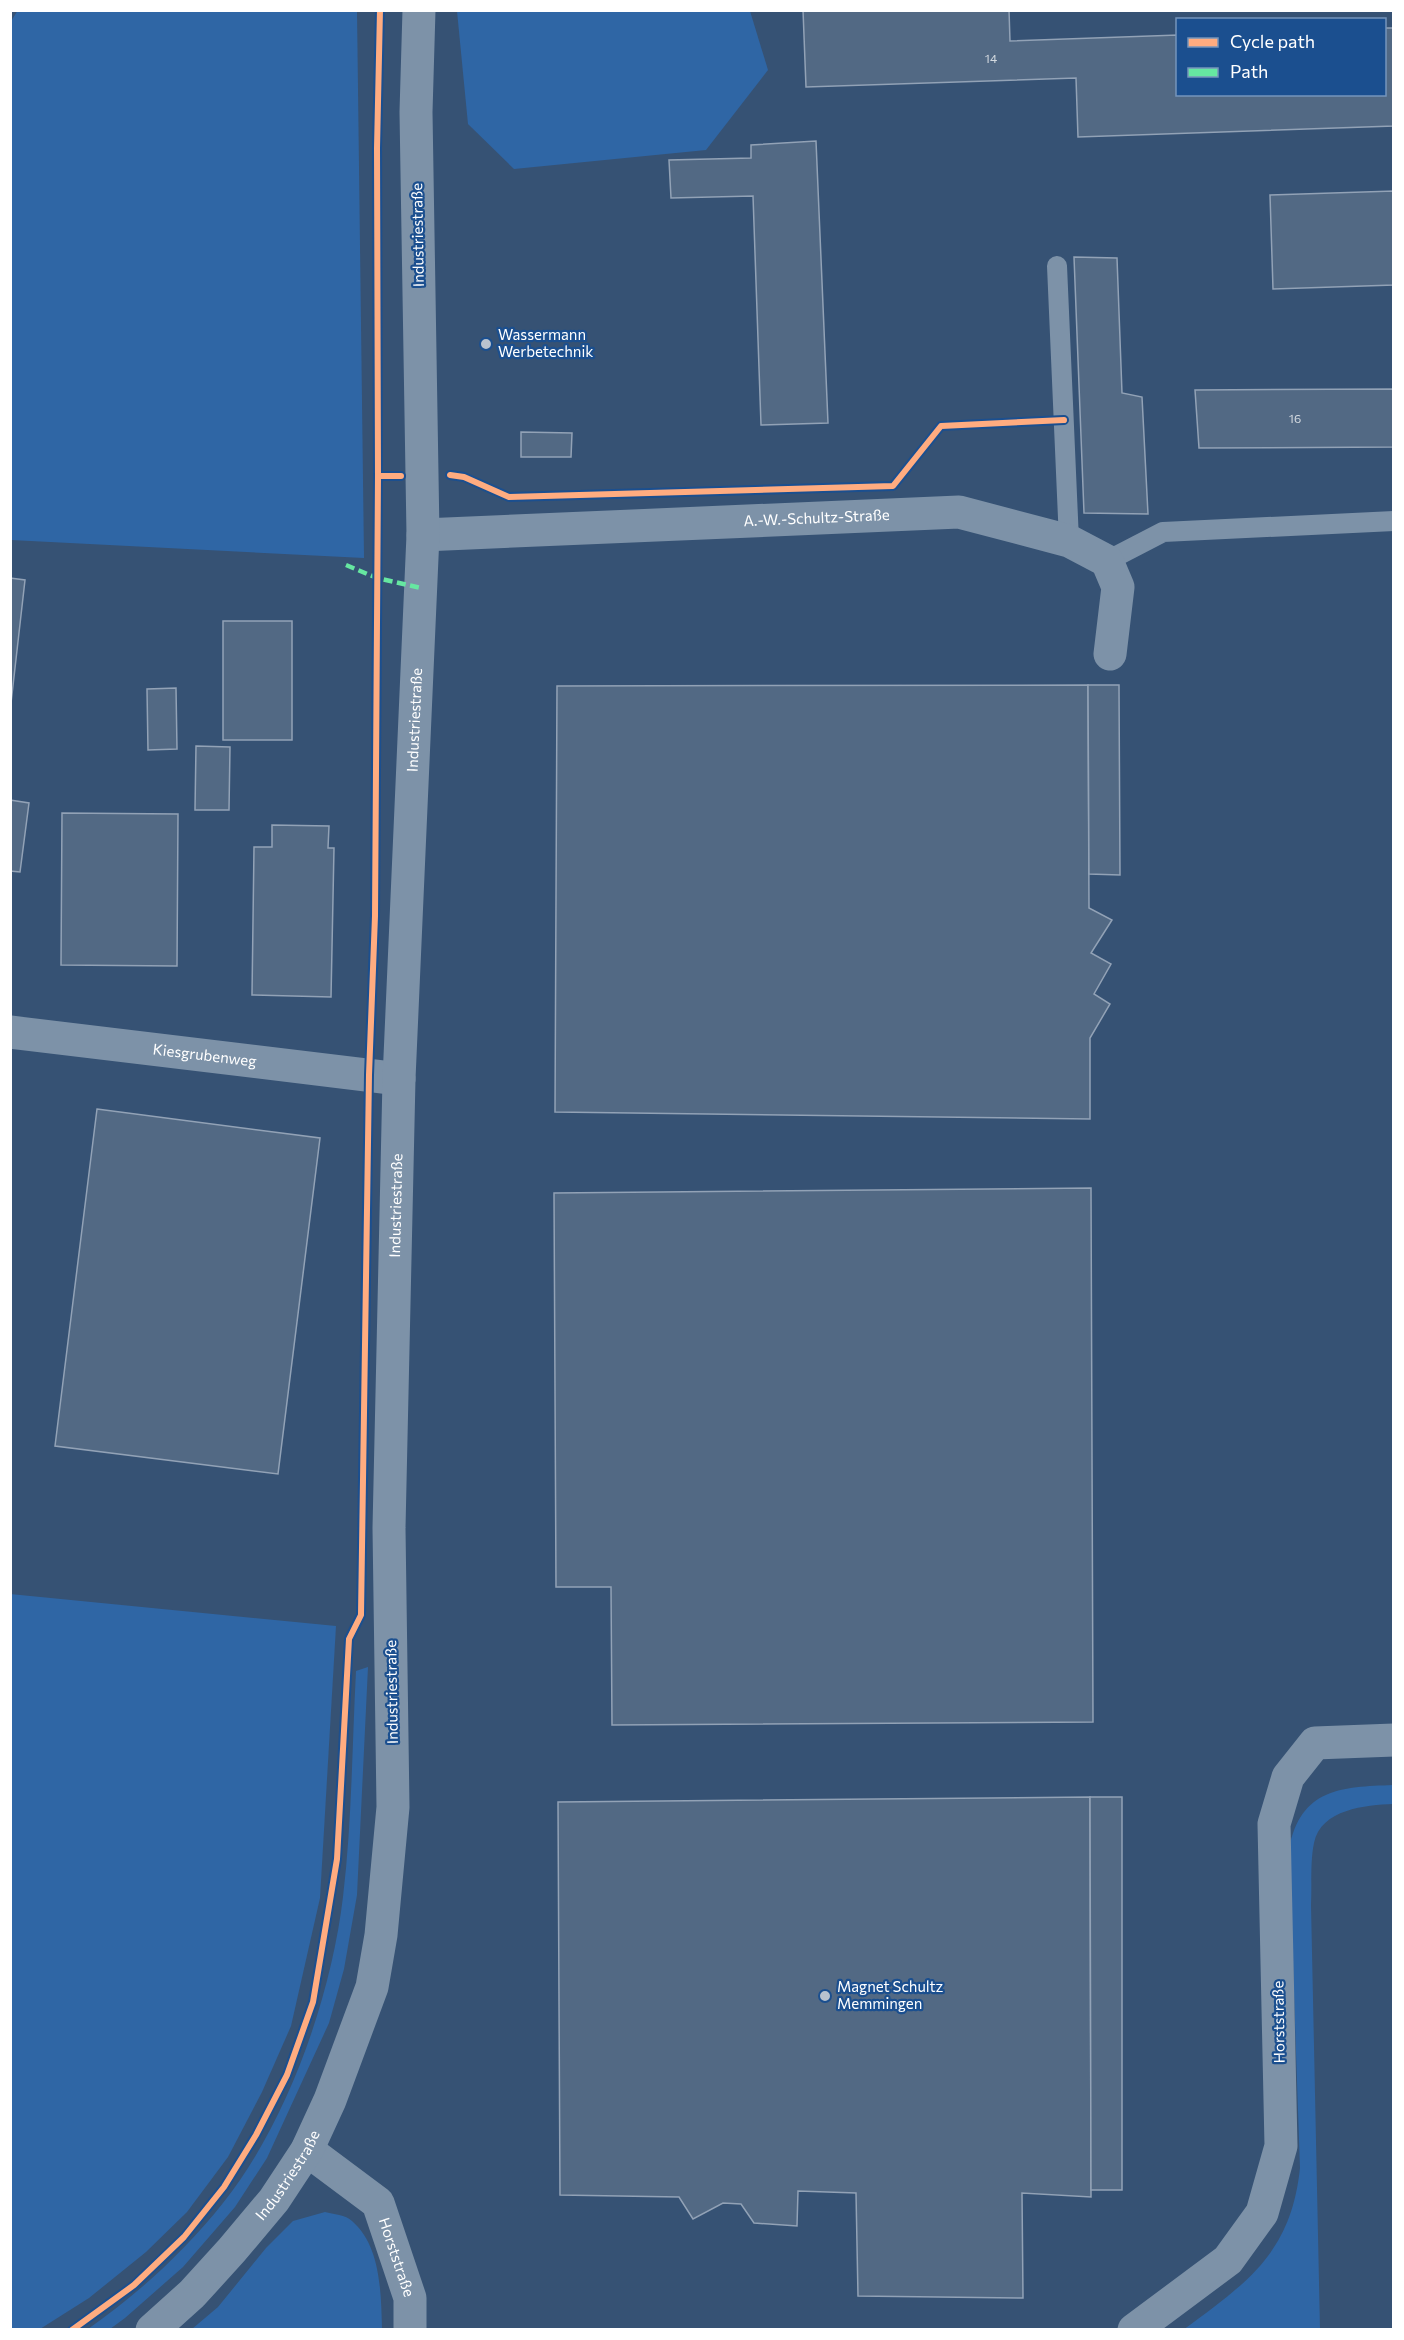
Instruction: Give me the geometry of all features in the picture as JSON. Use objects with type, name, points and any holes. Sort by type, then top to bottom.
[{"type":"street","name":"Industriestraße","points":[[152,2330],[192,2294],[232,2250],[274,2200],[308,2150],[330,2100],[372,1987],[389,1866],[393,1807],[389,1528],[399,1079],[423,535],[416,112],[419,10]]},
{"type":"street","name":"A.-W.-Schultz-Straße","points":[[423,535],[959,512],[1069,541],[1107,561]]},
{"type":"street","points":[[1107,561],[1118,587],[1110,654]]},
{"type":"street","name":"Kiesgrubenweg","points":[[10,1032],[399,1079]]},
{"type":"street","name":"Horststraße","points":[[1134,2330],[1228,2260],[1262,2212],[1281,2146],[1274,1824],[1288,1777],[1315,1743],[1394,1740]]},
{"type":"street","name":"Horststraße","points":[[308,2150],[378,2203],[410,2298],[410,2330]]},
{"type":"lane","points":[[1057,266],[1069,541]]},
{"type":"lane","points":[[1107,561],[1163,532],[1394,521]]},
{"type":"shaded area","points":[[18,10],[357,11],[364,558],[11,540],[10,23]]},
{"type":"shaded area","points":[[457,11],[750,11],[768,70],[706,150],[514,169],[468,124]]},
{"type":"shaded area","points":[[10,1594],[336,1626],[320,1898],[291,2026],[262,2092],[228,2157],[187,2212],[146,2252],[89,2298],[40,2329],[10,2329]]},
{"type":"shaded area","points":[[368,1667],[357,1895],[344,1969],[329,2023],[267,2158],[235,2207],[183,2267],[125,2318],[110,2329],[88,2329],[160,2271],[208,2221],[246,2171],[286,2098],[317,2017],[337,1936],[348,1841],[356,1671]]},
{"type":"shaded area","points":[[1393,1785],[1393,1804],[1358,1808],[1335,1816],[1318,1832],[1313,1850],[1311,1905],[1320,2329],[1183,2330],[1246,2280],[1262,2263],[1276,2244],[1287,2222],[1295,2197],[1300,2168],[1289,1849],[1295,1829],[1313,1802],[1326,1795],[1356,1787]]},
{"type":"shaded area","points":[[325,2212],[349,2219],[362,2231],[369,2243],[378,2271],[382,2329],[192,2329],[218,2307],[266,2248],[293,2221]]},
{"type":"building","points":[[803,10],[1009,10],[1010,41],[1176,35],[1176,96],[1386,96],[1386,28],[1394,28],[1394,126],[1078,137],[1076,78],[806,87]]},
{"type":"building","points":[[816,141],[828,423],[761,425],[753,196],[671,198],[669,160],[751,158],[751,145]]},
{"type":"building","points":[[1394,191],[1394,285],[1273,289],[1270,195]]},
{"type":"building","points":[[1074,257],[1117,258],[1122,393],[1142,397],[1148,514],[1084,513]]},
{"type":"building","points":[[1394,389],[1394,447],[1199,448],[1195,390]]},
{"type":"building","points":[[521,432],[572,433],[571,457],[521,457]]},
{"type":"building","points":[[10,578],[25,580],[10,712]]},
{"type":"building","points":[[223,621],[292,621],[292,740],[223,740]]},
{"type":"building","points":[[1088,685],[1089,908],[1112,920],[1091,953],[1111,964],[1094,994],[1110,1004],[1090,1038],[1090,1119],[555,1112],[557,686]]},
{"type":"building","points":[[1088,685],[1119,685],[1120,875],[1089,874]]},
{"type":"building","points":[[176,688],[177,749],[148,750],[147,689]]},
{"type":"building","points":[[196,746],[230,747],[229,810],[195,810]]},
{"type":"building","points":[[10,800],[29,803],[20,872],[10,871]]},
{"type":"building","points":[[62,813],[178,814],[177,966],[61,965]]},
{"type":"building","points":[[272,825],[329,826],[328,848],[334,848],[331,997],[252,995],[254,847],[272,847]]},
{"type":"building","points":[[97,1109],[320,1138],[278,1474],[55,1446]]},
{"type":"building","points":[[1091,1188],[1093,1722],[612,1725],[611,1587],[556,1587],[554,1193]]},
{"type":"building","name":"Magnet Schultz Memmingen","points":[[1090,1797],[1091,2197],[1022,2193],[1023,2298],[858,2296],[856,2193],[798,2191],[797,2226],[754,2223],[741,2204],[723,2203],[693,2219],[679,2197],[560,2195],[558,1802]]},
{"type":"building","points":[[1090,1797],[1122,1797],[1122,2190],[1091,2190]]},
{"type":"marked path","points":[[346,565],[377,578],[421,588]]},
{"type":"cycle path","points":[[380,10],[377,148],[378,476],[401,476]]},
{"type":"cycle path","points":[[450,475],[464,477],[509,497],[893,486],[941,426],[1064,420]]},
{"type":"cycle path","points":[[72,2330],[134,2285],[184,2237],[224,2187],[256,2135],[287,2075],[313,2002],[337,1859],[349,1639],[361,1615],[369,1075],[375,916],[378,476]]},
{"type":"place","name":"Wassermann Werbetechnik","points":[[486,344]]},
{"type":"place","name":"Magnet Schultz Memmingen","points":[[825,1996]]}]
